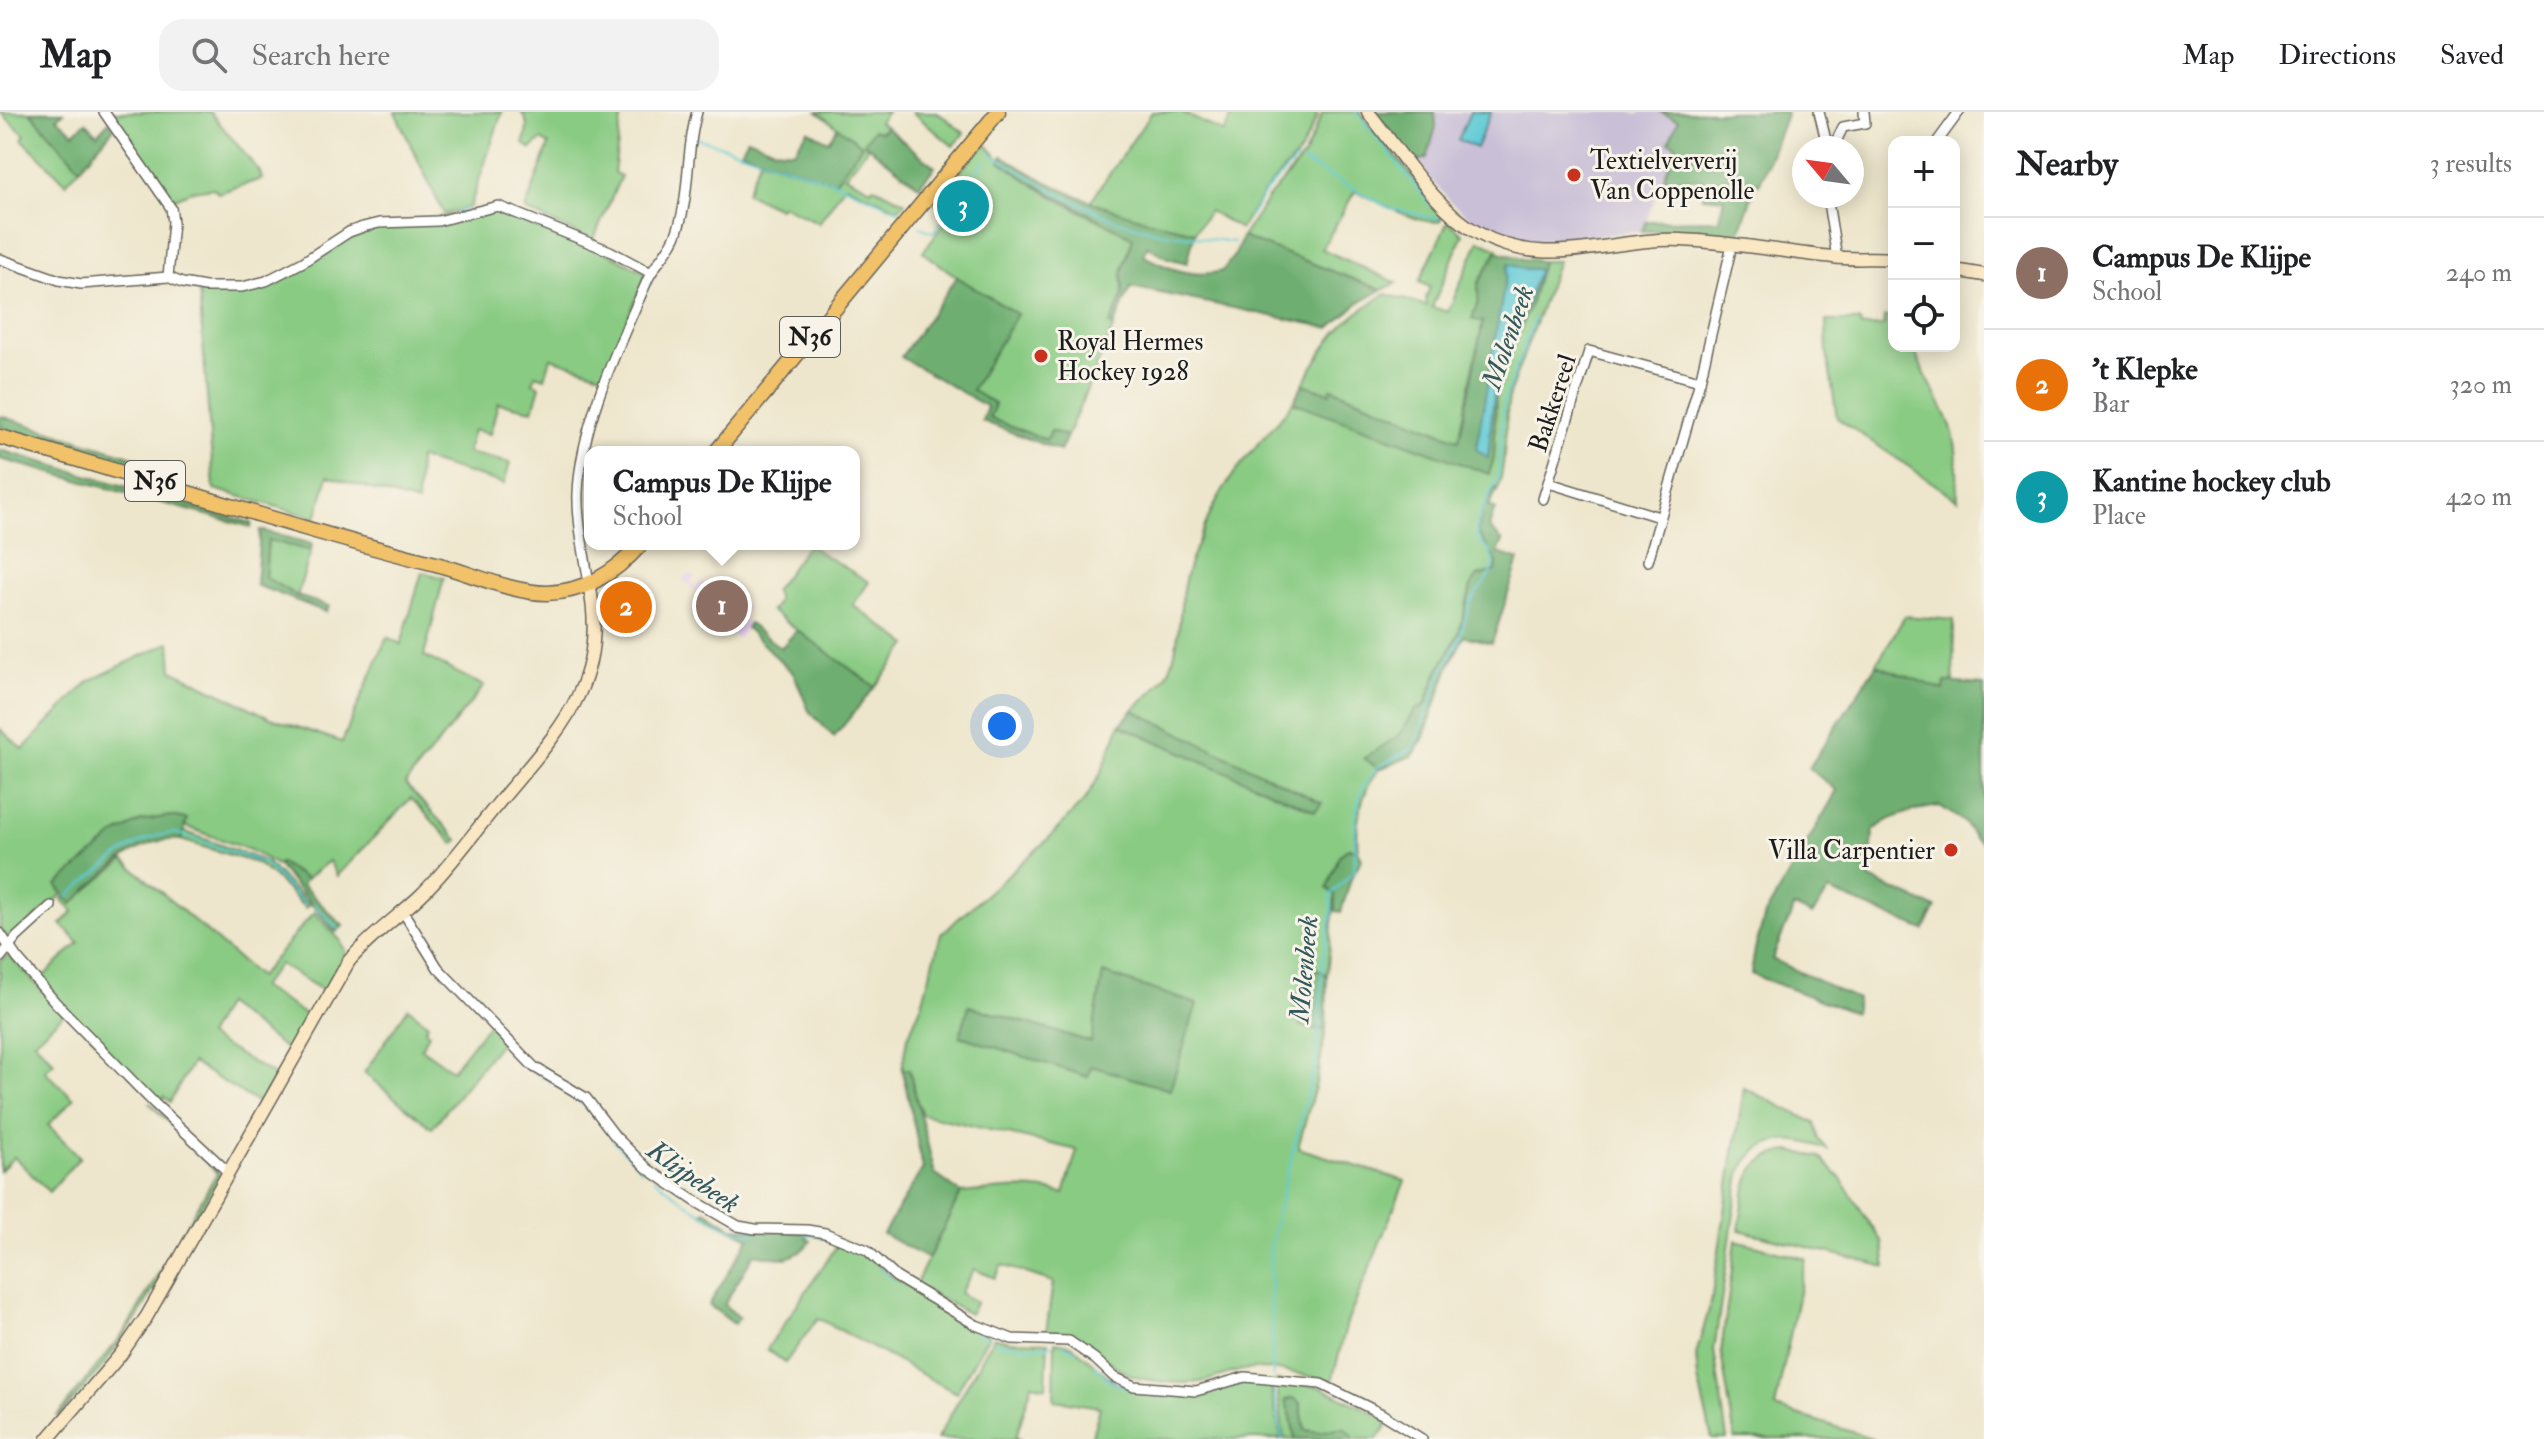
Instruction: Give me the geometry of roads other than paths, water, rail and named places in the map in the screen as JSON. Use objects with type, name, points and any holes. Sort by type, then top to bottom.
[{"type":"main road","name":"N36","points":[[721,446],[998,112]]},
{"type":"main road","name":"N36","points":[[0,437],[522,590],[550,593],[589,584],[614,570],[635,550]]},
{"type":"street","points":[[104,112],[171,208],[173,222],[168,277]]},
{"type":"street","points":[[586,446],[611,365],[651,273],[672,244],[682,218],[686,202],[688,153],[697,112]]},
{"type":"street","points":[[1368,112],[1457,218],[1496,241],[1520,249],[1553,253],[1647,241],[1681,240],[1837,258],[1888,259]]},
{"type":"street","points":[[1819,112],[1826,136]]},
{"type":"street","points":[[1837,136],[1843,127],[1865,123],[1864,112]]},
{"type":"street","points":[[1941,136],[1959,112]]},
{"type":"street","points":[[0,259],[59,280],[81,284],[168,277],[205,287],[252,286],[303,262],[341,236],[363,227],[379,223],[438,221],[498,206],[594,244],[651,273]]},
{"type":"street","points":[[1829,208],[1837,258]]},
{"type":"street","points":[[1648,561],[1700,381],[1732,245]]},
{"type":"street","points":[[1960,271],[1984,275]]},
{"type":"street","name":"Bakkereel","points":[[1543,499],[1589,351],[1700,381]]},
{"type":"street","points":[[584,453],[578,497],[584,544]]},
{"type":"street","name":"Bakkereel","points":[[1549,483],[1659,517]]},
{"type":"street","points":[[48,1439],[136,1333],[343,970],[365,942],[431,885],[566,721],[585,682],[591,658],[595,616],[585,550]]},
{"type":"street","points":[[0,958],[51,906]]},
{"type":"street","points":[[402,910],[438,968],[534,1067],[586,1098],[615,1136],[648,1169],[729,1221],[748,1229],[825,1233],[867,1250],[896,1277],[976,1325],[1012,1339],[1069,1341],[1114,1377],[1134,1386],[1196,1391],[1240,1378],[1331,1387],[1422,1439]]},
{"type":"street","points":[[0,933],[8,947],[56,1003],[228,1172]]},
{"type":"water","points":[[1470,112],[1491,112],[1476,148],[1458,140]]},
{"type":"water","points":[[1508,264],[1539,269],[1494,393],[1488,458],[1476,449]]},
{"type":"waterway","points":[[1356,112],[1433,208]]},
{"type":"waterway","points":[[697,138],[835,182],[898,210]]},
{"type":"waterway","points":[[991,154],[1059,194],[1118,221],[1163,233],[1234,242]]},
{"type":"waterway","points":[[1249,217],[1267,190],[1297,159]]},
{"type":"waterway","points":[[920,227],[933,232],[985,160]]},
{"type":"waterway","points":[[1304,162],[1389,208],[1439,219]]},
{"type":"waterway","points":[[458,211],[466,209]]},
{"type":"waterway","name":"Molenbeek","points":[[1273,1377],[1270,1252],[1316,1059],[1323,958],[1332,913],[1330,895],[1355,870],[1355,816],[1362,788],[1378,767],[1413,748],[1444,667],[1458,643],[1470,603],[1494,568],[1490,551],[1478,541],[1476,530],[1498,477],[1504,401],[1534,319]]},
{"type":"waterway","name":"Klijpebeek","points":[[67,897],[131,847],[161,835],[176,833],[264,863],[305,905]]},
{"type":"waterway","name":"Klijpebeek","points":[[314,905],[338,929]]},
{"type":"waterway","name":"Klijpebeek","points":[[521,1060],[531,1069]]},
{"type":"waterway","name":"Klijpebeek","points":[[536,1073],[565,1090]]},
{"type":"waterway","name":"Klijpebeek","points":[[573,1096],[592,1113]]},
{"type":"waterway","name":"Klijpebeek","points":[[613,1140],[642,1170]]},
{"type":"waterway","name":"Klijpebeek","points":[[654,1178],[716,1221],[729,1228],[755,1233]]},
{"type":"waterway","name":"Klijpebeek","points":[[805,1234],[826,1239]]},
{"type":"waterway","name":"Klijpebeek","points":[[880,1268],[893,1280]]},
{"type":"waterway","name":"Klijpebeek","points":[[950,1315],[988,1339]]},
{"type":"waterway","name":"Klijpebeek","points":[[994,1343],[1032,1347],[1053,1345]]},
{"type":"waterway","name":"Klijpebeek","points":[[1063,1345],[1076,1351]]},
{"type":"waterway","name":"Klijpebeek","points":[[1094,1364],[1111,1382],[1130,1389]]},
{"type":"waterway","name":"Molenbeek","points":[[1272,1383],[1282,1439]]},
{"type":"waterway","name":"Klijpebeek","points":[[1136,1391],[1166,1396],[1201,1395],[1237,1384],[1271,1386]]},
{"type":"place","name":"Textielververij Van Coppenolle","points":[[1574,175]]},
{"type":"place","name":"Kantine hockey club","points":[[963,206]]},
{"type":"place","name":"Royal Hermes Hockey 1928","points":[[1041,356]]},
{"type":"place","name":"Campus De Klijpe","points":[[722,606]]},
{"type":"place","name":"'t Klepke","points":[[626,607]]},
{"type":"place","name":"Villa Carpentier","points":[[1951,850]]}]
